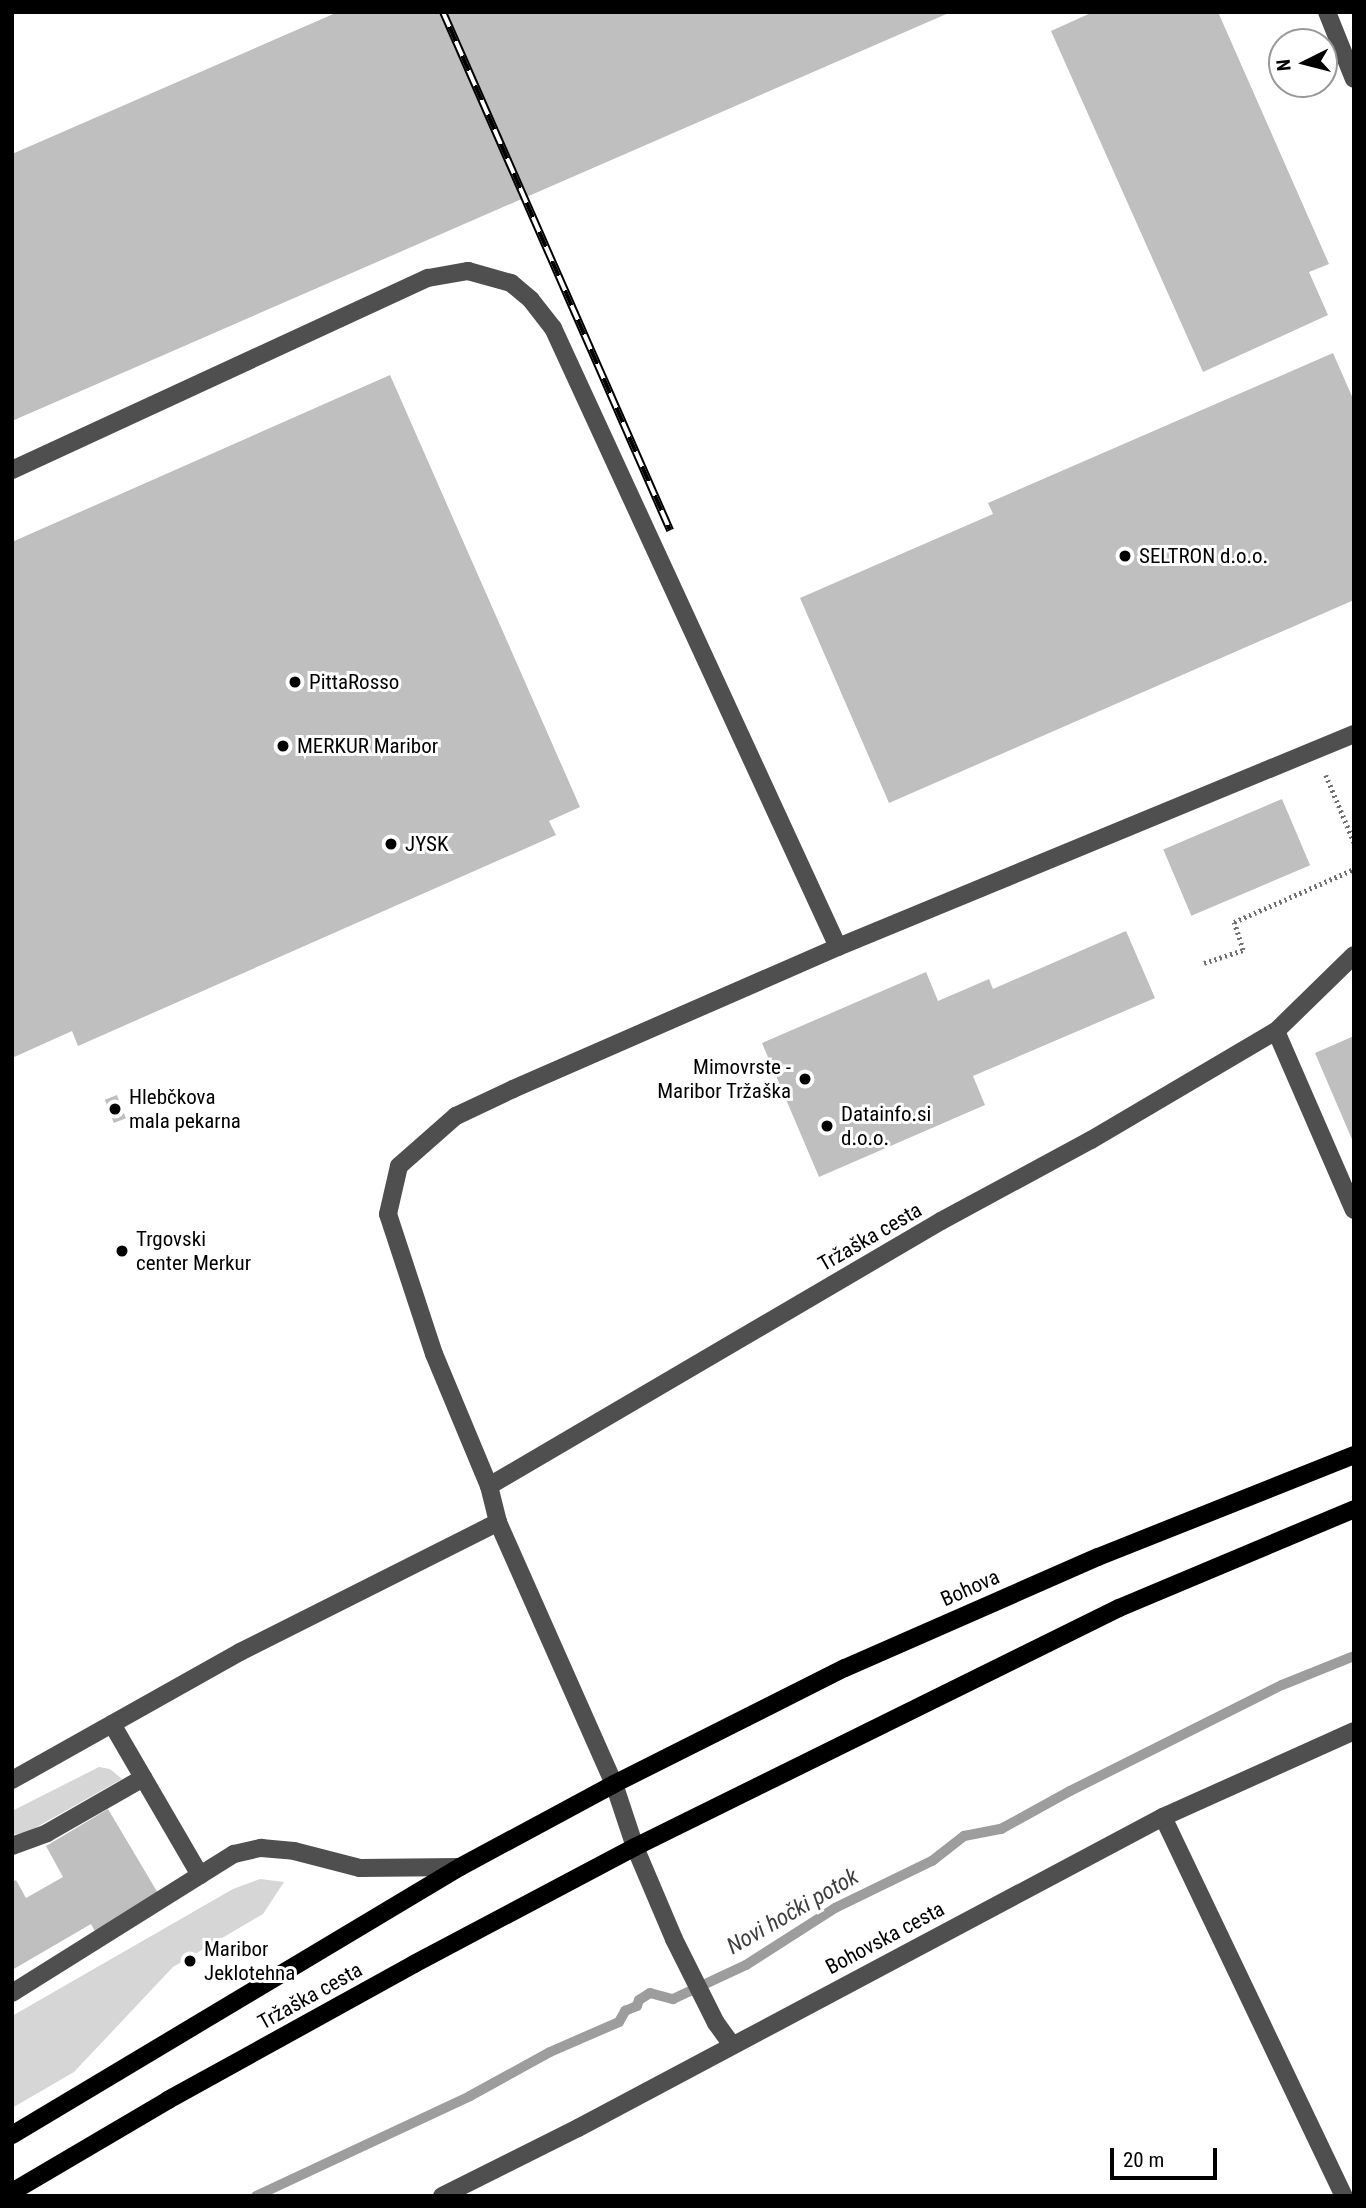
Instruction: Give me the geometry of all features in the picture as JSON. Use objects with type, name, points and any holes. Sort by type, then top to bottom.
[{"type":"main road","name":"Bohova","points":[[614,1784],[845,1668],[1098,1557],[1354,1455]]},
{"type":"main road","points":[[635,1847],[1119,1608],[1354,1509]]},
{"type":"main road","name":"Tržaška cesta","points":[[12,2135],[460,1867],[614,1784]]},
{"type":"main road","name":"Tržaška cesta","points":[[12,2192],[262,2048],[635,1847]]},
{"type":"street","points":[[1327,12],[1354,79]]},
{"type":"street","points":[[12,470],[428,278],[468,271],[511,283],[531,300],[553,328],[838,947]]},
{"type":"street","points":[[732,2045],[716,2023],[674,1939],[635,1847],[614,1784],[498,1522],[489,1486],[434,1354],[388,1214],[399,1166],[456,1116],[838,947],[1354,734]]},
{"type":"street","name":"Tržaška cesta","points":[[489,1486],[941,1221],[1091,1140],[1276,1031],[1354,954]]},
{"type":"street","points":[[1276,1031],[1354,1210]]},
{"type":"street","points":[[12,1780],[240,1652],[498,1522]]},
{"type":"street","points":[[112,1724],[200,1875]]},
{"type":"street","name":"Bohovska cesta","points":[[442,2196],[578,2128],[1163,1817],[1354,1731]]},
{"type":"street","points":[[12,1846],[47,1833],[144,1778]]},
{"type":"street","points":[[1163,1817],[1344,2196]]},
{"type":"street","points":[[12,1993],[234,1854],[261,1848],[294,1851],[360,1868],[460,1867]]},
{"type":"path","points":[[1317,751],[1354,842]]},
{"type":"path","points":[[1204,963],[1243,950],[1234,922],[1354,869]]},
{"type":"shaded area","points":[[99,1767],[110,1769],[122,1779],[28,1832],[12,1835],[12,1811]]},
{"type":"shaded area","points":[[260,1879],[284,1882],[263,1914],[173,1967],[74,2072],[12,2108],[12,2016],[233,1889]]},
{"type":"building","points":[[338,12],[951,12],[12,421],[12,154]]},
{"type":"building","points":[[1093,12],[1218,12],[1329,264],[1309,272],[1328,315],[1203,372],[1051,31]]},
{"type":"building","name":"SELTRON d.o.o.","points":[[1333,353],[1354,401],[1354,600],[889,803],[800,598],[993,514],[988,503]]},
{"type":"building","name":"MERKUR Maribor","points":[[390,375],[580,807],[549,821],[556,835],[78,1046],[72,1031],[12,1058],[12,542]]},
{"type":"building","points":[[1282,799],[1310,865],[1191,916],[1163,849]]},
{"type":"building","points":[[1126,931],[1155,998],[973,1076],[985,1105],[819,1177],[762,1043],[926,972],[938,1001],[989,979],[993,989]]},
{"type":"building","points":[[1354,1036],[1354,1144],[1315,1053]]},
{"type":"building","name":"Hlebčkova mala pekarna","points":[[117,1095],[126,1118],[114,1123],[105,1100]]},
{"type":"building","points":[[108,1809],[165,1905],[102,1944],[91,1924],[12,1970],[12,1882],[16,1880],[26,1898],[63,1877],[46,1846]]},
{"type":"waterway","name":"Novi hočki potok","points":[[256,2196],[470,2096],[550,2052],[619,2022],[625,2011],[637,2006],[639,2000],[650,1993],[673,1999],[746,1965],[835,1908],[932,1861],[964,1836],[1001,1829],[1070,1791],[1282,1685],[1354,1656]]},
{"type":"railway","points":[[443,12],[670,530]]},
{"type":"place","name":"SELTRON d.o.o.","points":[[1125,556]]},
{"type":"place","name":"PittaRosso","points":[[295,682]]},
{"type":"place","name":"MERKUR Maribor","points":[[283,746]]},
{"type":"place","name":"JYSK","points":[[391,844]]},
{"type":"place","name":"Mimovrste - Maribor Tržaška","points":[[805,1079]]},
{"type":"place","name":"Hlebčkova mala pekarna","points":[[115,1109]]},
{"type":"place","name":"Datainfo.si d.o.o.","points":[[827,1126]]},
{"type":"place","name":"Trgovski center Merkur","points":[[122,1251]]},
{"type":"place","name":"Maribor Jeklotehna","points":[[190,1961]]}]
